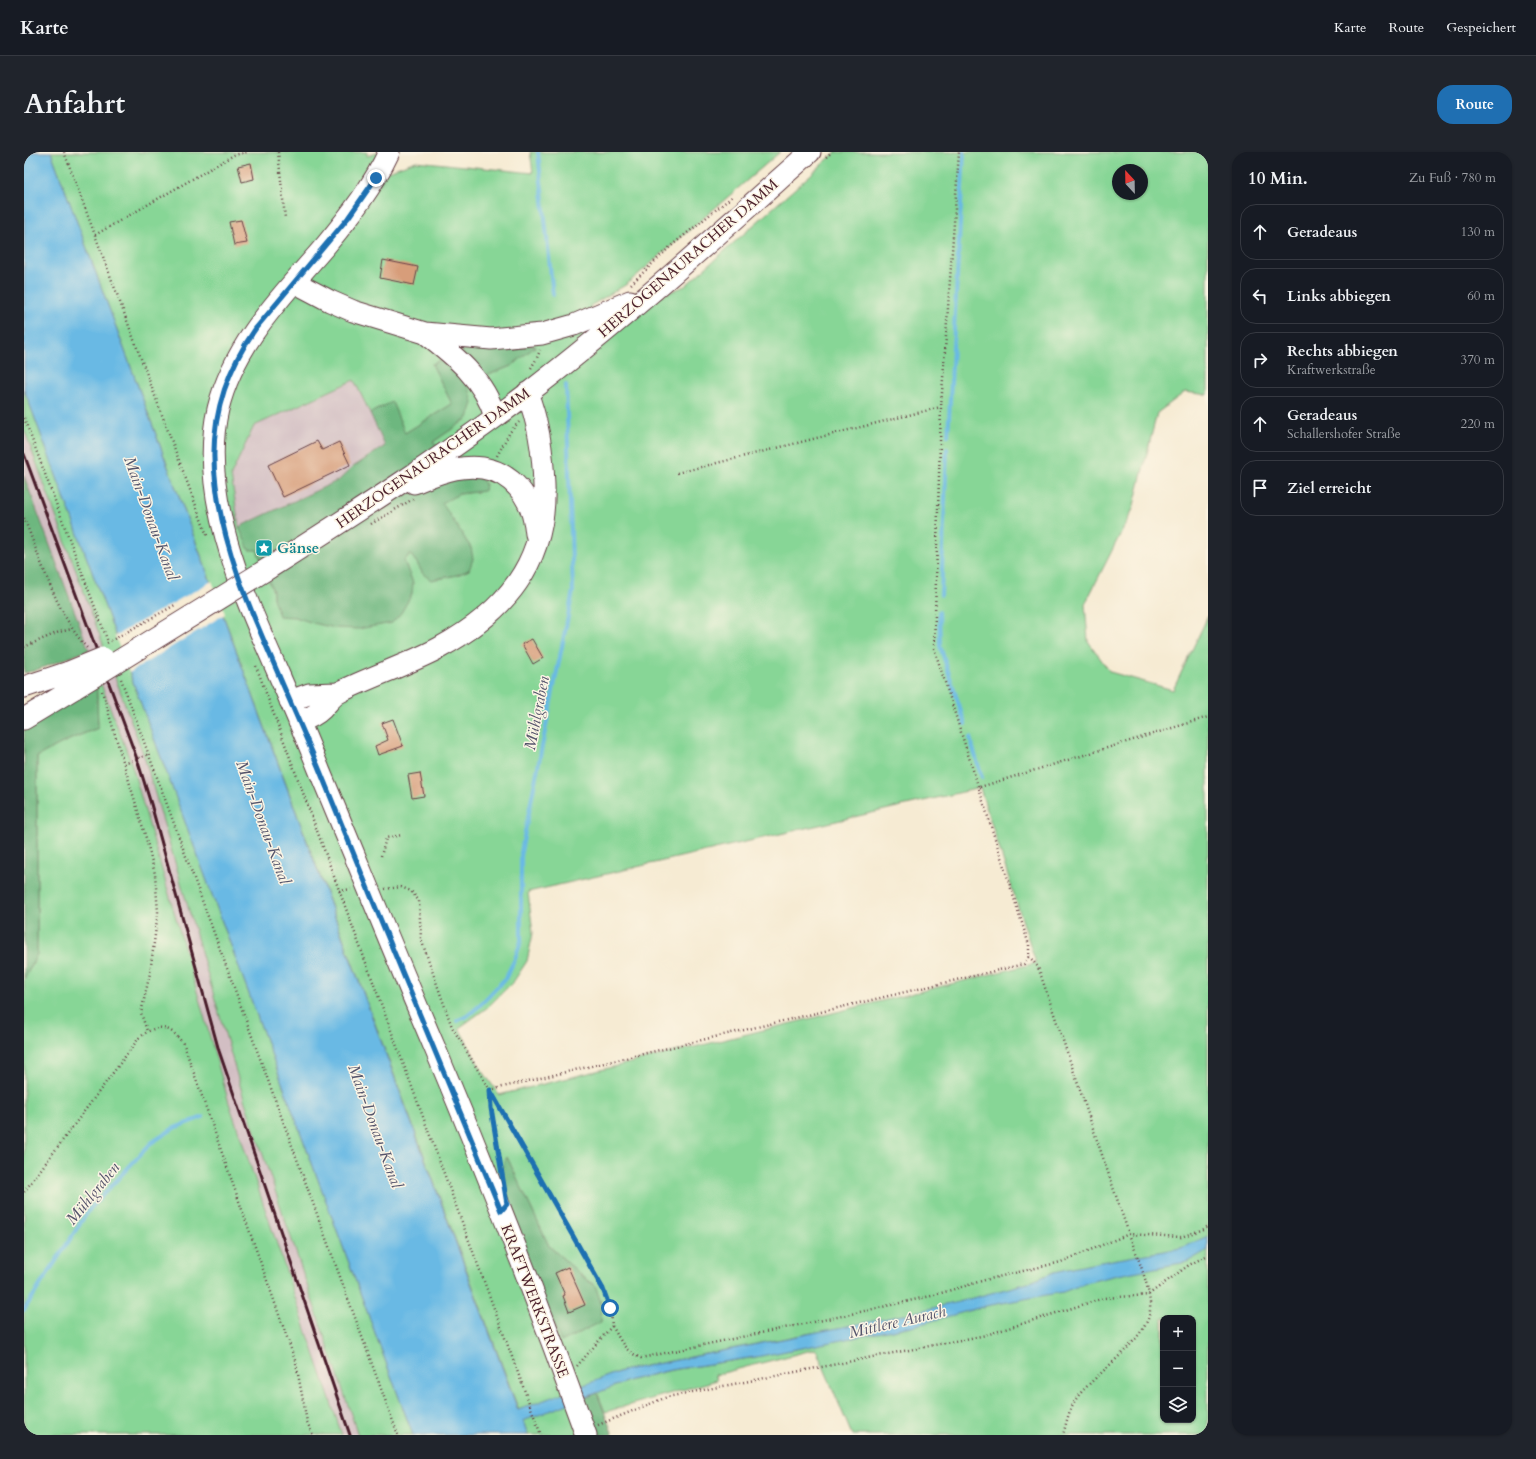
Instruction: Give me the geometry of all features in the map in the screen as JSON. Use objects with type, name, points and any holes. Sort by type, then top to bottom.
[{"type":"main road","name":"KRAFTWERKSTRASSE","points":[[389,152],[376,178],[363,198],[329,241],[272,307],[245,345],[233,365],[224,389],[218,413],[214,456],[216,485],[229,546],[247,601],[299,722],[498,1204],[586,1433]]},
{"type":"main road","name":"HERZOGENAURACHER DAMM","points":[[24,719],[72,680],[162,633],[269,568],[373,502],[495,417],[652,292],[810,152]]},
{"type":"main road","points":[[294,282],[330,302],[353,311],[425,333],[491,339],[542,334],[574,325],[652,292]]},
{"type":"main road","points":[[425,333],[448,351],[477,381],[490,401],[495,417]]},
{"type":"main road","points":[[290,701],[309,694],[337,693],[439,648],[463,634],[487,616],[521,579],[531,560],[543,514],[544,475],[540,435],[534,410],[527,393]]},
{"type":"main road","points":[[373,502],[417,482],[449,471],[470,468],[490,470],[500,473],[511,480],[521,490],[527,499],[535,528],[536,542]]},
{"type":"main road","points":[[24,687],[72,680]]},
{"type":"main road","points":[[299,722],[322,709],[337,693]]},
{"type":"path","points":[[64,152],[208,538]]},
{"type":"path","points":[[95,235],[234,155],[248,152]]},
{"type":"path","points":[[278,152],[285,218]]},
{"type":"path","points":[[959,152],[941,408],[934,648],[1030,945],[1030,956],[1038,967],[1144,1276],[1150,1310],[1147,1324],[1136,1338],[1078,1396],[1069,1412],[1063,1435]]},
{"type":"path","points":[[627,287],[671,246],[736,194]]},
{"type":"path","points":[[529,370],[537,358],[542,334]]},
{"type":"path","points":[[677,473],[941,408]]},
{"type":"path","points":[[24,418],[110,649]]},
{"type":"path","points":[[24,518],[61,610],[72,629],[88,649]]},
{"type":"path","points":[[105,644],[179,603]]},
{"type":"path","points":[[24,647],[59,632],[72,629]]},
{"type":"path","points":[[255,664],[541,1435]]},
{"type":"path","points":[[119,672],[398,1435]]},
{"type":"path","points":[[103,685],[102,692],[146,838],[158,892],[158,912],[150,973],[141,1013],[147,1031]]},
{"type":"path","points":[[980,788],[1208,717]]},
{"type":"path","points":[[124,764],[149,754]]},
{"type":"path","points":[[381,856],[386,838],[402,835]]},
{"type":"path","points":[[389,888],[401,887],[411,891],[419,901],[421,939],[452,1026],[603,1289],[610,1308],[612,1326],[630,1353],[641,1358],[931,1296],[985,1280],[1060,1262],[1129,1234],[1181,1237],[1204,1229],[1208,1226]]},
{"type":"path","points":[[490,1090],[1024,964],[1030,956]]},
{"type":"path","points":[[24,1192],[130,1048],[147,1031],[159,1027],[167,1028],[174,1032],[184,1045],[296,1363],[307,1422],[313,1435]]},
{"type":"path","points":[[490,1090],[491,1108],[501,1167]]},
{"type":"path","points":[[586,1433],[666,1397],[986,1335],[1104,1298],[1148,1295],[1189,1265],[1208,1254]]},
{"type":"path","points":[[574,1369],[612,1326]]},
{"type":"shaded area","points":[[355,380],[385,446],[353,467],[339,480],[239,527],[231,475],[254,426]]},
{"type":"shaded area","points":[[24,429],[144,756],[244,1099],[358,1435],[342,1435],[229,1103],[131,762],[24,476]]},
{"type":"green space","points":[[51,152],[367,152],[367,156],[380,152],[388,171],[416,161],[533,173],[530,152],[780,152],[627,284],[590,306],[595,322],[685,286],[836,152],[1208,152],[1208,395],[1185,392],[1157,413],[1133,509],[1085,604],[1088,641],[1110,672],[1173,690],[1208,616],[1208,1435],[852,1435],[816,1349],[715,1375],[717,1380],[605,1412],[597,1392],[631,1380],[671,1370],[756,1357],[812,1333],[621,1371],[579,1388],[596,1435],[528,1435]],"holes":[[[535,346],[511,366],[468,383],[468,418],[433,442],[484,491],[459,494],[441,502],[471,548],[469,570],[457,575],[438,579],[423,574],[410,554],[404,561],[413,583],[392,623],[340,628],[285,615],[273,598],[273,591],[257,550],[239,527],[231,475],[254,426],[354,380],[370,413],[392,403],[405,433],[452,404],[432,364]],[[980,788],[1036,963],[499,1095],[480,1067],[459,1028],[488,1007],[514,981],[527,961],[533,933],[528,892]],[[507,1157],[549,1246],[588,1281],[595,1285],[561,1342]]]},
{"type":"green space","points":[[536,346],[511,366],[468,383],[473,403],[468,418],[433,442],[485,483],[484,491],[459,494],[442,503],[471,548],[473,559],[469,570],[457,575],[431,580],[423,574],[410,554],[404,561],[413,583],[412,594],[401,613],[392,623],[358,629],[335,628],[295,617],[279,616],[273,598],[273,591],[257,550],[249,550],[239,527],[339,480],[353,467],[385,446],[370,413],[392,402],[405,433],[452,404],[432,364],[466,348]]},
{"type":"green space","points":[[24,389],[413,1435],[358,1435],[244,1099],[144,756],[24,429]]},
{"type":"green space","points":[[24,476],[89,650],[34,671],[24,673]]},
{"type":"green space","points":[[96,671],[131,762],[229,1103],[342,1435],[24,1435],[24,980],[37,954],[37,757],[67,741],[98,728]]},
{"type":"green space","points":[[96,671],[98,728],[67,741],[37,757],[37,954],[24,980],[24,729]]},
{"type":"green space","points":[[507,1157],[549,1246],[588,1281],[595,1285],[602,1306],[601,1322],[561,1342],[492,1184]]},
{"type":"green space","points":[[597,1393],[613,1435],[596,1435],[583,1399]]},
{"type":"water","points":[[24,152],[51,152],[518,1410],[621,1371],[898,1316],[1028,1283],[1054,1272],[1181,1248],[1208,1236],[1208,1250],[1187,1262],[1117,1275],[1089,1282],[1063,1292],[986,1306],[917,1325],[756,1357],[671,1370],[631,1380],[523,1421],[528,1435],[413,1435],[24,389]]},
{"type":"pier","points":[[212,581],[225,614],[129,673],[115,636]]},
{"type":"building","points":[[251,163],[254,179],[242,182],[238,166]]},
{"type":"building","points":[[241,220],[247,243],[234,245],[229,222]]},
{"type":"building","points":[[383,260],[418,267],[414,285],[380,278]]},
{"type":"building","points":[[317,441],[322,450],[339,442],[350,465],[283,497],[268,465]]},
{"type":"building","points":[[532,639],[543,658],[533,664],[522,644]]},
{"type":"building","points":[[393,719],[403,746],[378,755],[375,746],[388,740],[382,723]]},
{"type":"building","points":[[420,773],[424,796],[412,798],[408,775]]},
{"type":"building","points":[[568,1267],[585,1305],[569,1312],[563,1296],[565,1295],[555,1273]]},
{"type":"waterway","points":[[538,152],[553,295]]},
{"type":"waterway","points":[[948,436],[964,152]]},
{"type":"waterway","name":"Mühlgraben","points":[[457,1021],[467,1016],[478,1007],[505,979],[515,959],[521,941],[521,852],[573,591],[566,385]]},
{"type":"waterway","points":[[941,595],[947,449]]},
{"type":"waterway","points":[[939,612],[940,646],[965,724]]},
{"type":"waterway","points":[[970,738],[982,778]]},
{"type":"waterway","name":"Mühlgraben","points":[[24,1310],[89,1210],[151,1143],[174,1128],[203,1117]]},
{"type":"railway","points":[[24,454],[137,759],[151,804],[219,1051],[350,1435]]},
{"type":"place","name":"Gänse","points":[[264,548]]},
{"type":"route","points":[[376,178],[348,218],[272,307],[256,328],[233,365],[224,389],[218,413],[214,446],[216,485],[220,509],[229,546],[247,601],[320,771],[370,896],[501,1211],[507,1204],[491,1108],[490,1090],[603,1289],[610,1308]]},
{"type":"water label","name":"Main-Donau-Kanal","points":[[152,518]]},
{"type":"water label","name":"Main-Donau-Kanal","points":[[264,822]]},
{"type":"water label","name":"Main-Donau-Kanal","points":[[376,1126]]},
{"type":"water label","name":"Mittlere Aurach","points":[[897,1321]]}]
